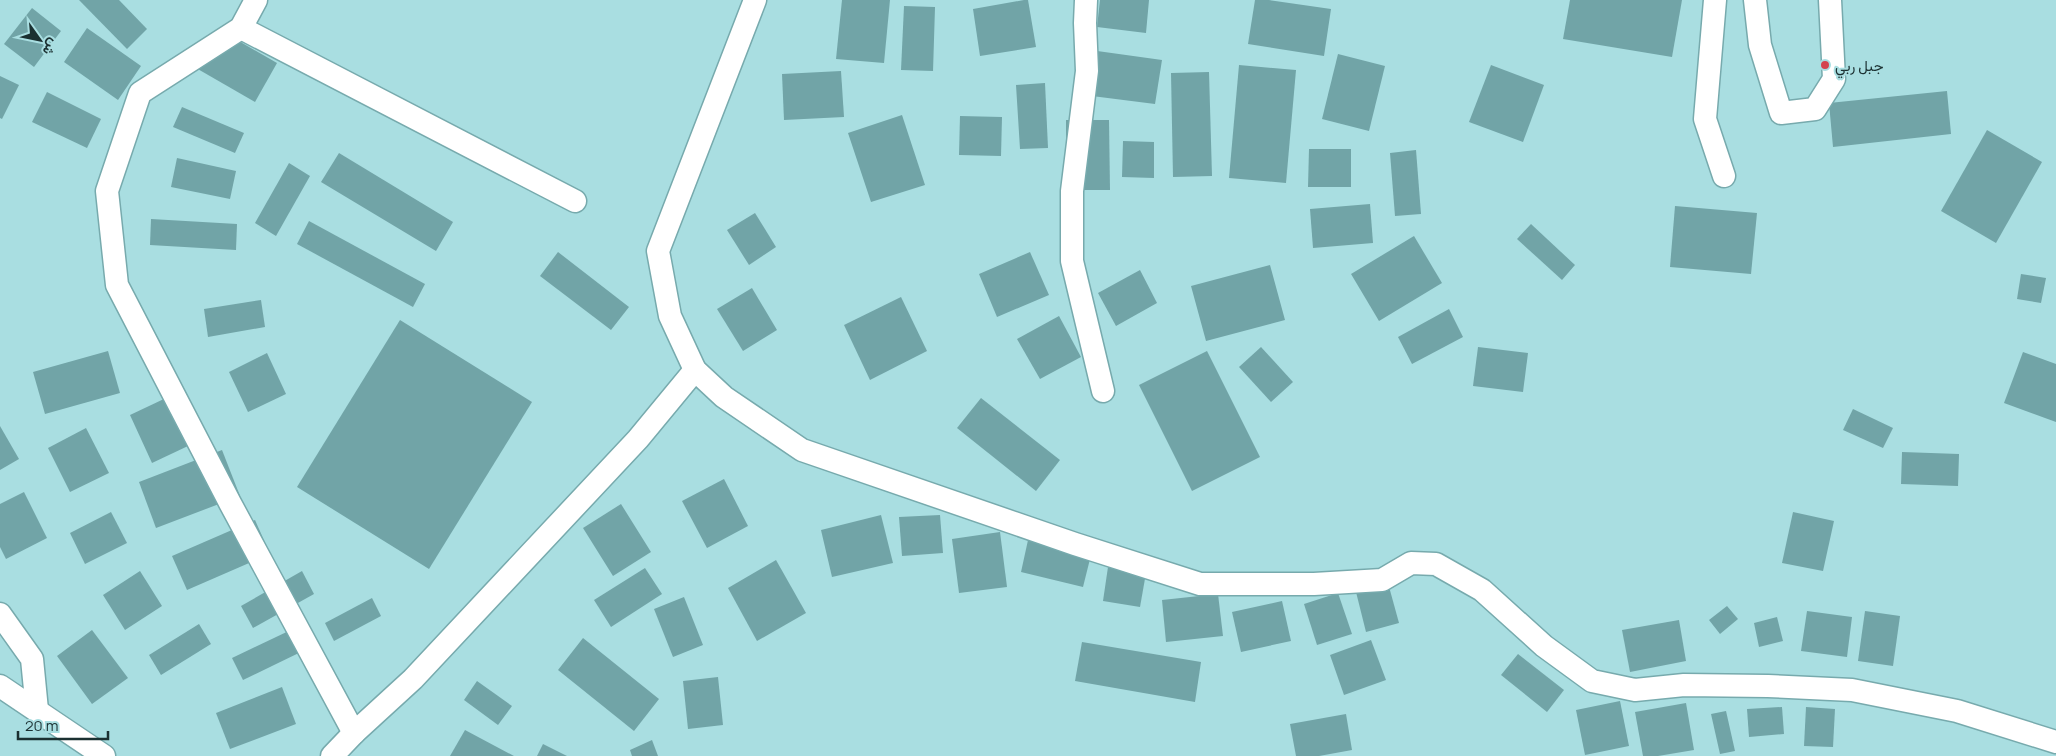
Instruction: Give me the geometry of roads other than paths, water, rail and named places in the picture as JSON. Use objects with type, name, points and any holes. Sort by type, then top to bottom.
[{"type":"street","points":[[256,0],[241,28],[140,93],[107,191],[117,285],[230,503],[354,733]]},
{"type":"street","points":[[755,0],[658,251],[670,316],[695,370],[724,397],[802,450],[1074,544],[1200,584],[1314,584],[1382,580],[1411,563],[1436,564],[1482,590],[1544,646],[1592,680],[1635,690],[1694,685],[1852,690],[1957,711],[2056,742]]},
{"type":"street","points":[[1086,0],[1087,71],[1072,191],[1072,261],[1103,391]]},
{"type":"street","points":[[1715,0],[1705,119],[1724,176]]},
{"type":"street","points":[[1755,0],[1760,45],[1781,113],[1815,109],[1834,79],[1830,0]]},
{"type":"street","points":[[241,28],[575,201]]},
{"type":"street","points":[[332,756],[420,672],[638,439],[695,370]]},
{"type":"street","points":[[0,614],[32,659],[37,710]]},
{"type":"street","points":[[0,686],[104,756]]},
{"type":"place","name":"جبل ربي","points":[[1825,65]]}]
